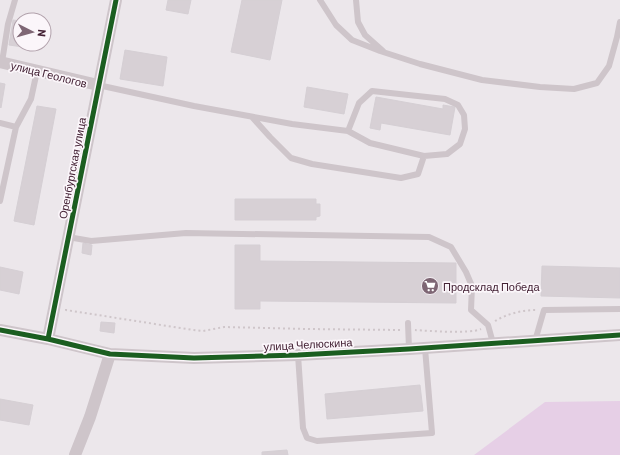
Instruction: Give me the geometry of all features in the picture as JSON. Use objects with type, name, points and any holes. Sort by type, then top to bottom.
[{"type":"street","name":"Оренбургская улица","points":[[48,339],[116,0]]},
{"type":"street","name":"улица Геологов","points":[[1,62],[98,86]]},
{"type":"street","name":"улица Челюскина","points":[[0,330],[48,339],[110,354],[194,358],[298,355],[620,335]]},
{"type":"street","points":[[75,455],[90,417],[110,354]]},
{"type":"lane","points":[[1,62],[8,24],[15,0]]},
{"type":"lane","points":[[320,0],[336,25],[352,40],[420,64],[482,80],[540,87],[574,89],[596,83],[609,66],[620,22]]},
{"type":"lane","points":[[356,0],[358,22],[365,35],[386,53]]},
{"type":"lane","points":[[0,201],[16,127],[31,99],[37,71]]},
{"type":"lane","points":[[98,86],[252,117],[348,131],[370,143],[424,156],[447,154],[460,144],[465,129],[464,115],[458,105],[445,100],[372,91],[359,103],[348,131]]},
{"type":"lane","points":[[252,117],[291,158],[312,164],[401,178],[418,174],[424,156]]},
{"type":"lane","points":[[0,123],[16,127]]},
{"type":"lane","points":[[68,237],[92,241],[186,233],[429,237],[451,247],[466,272],[472,286],[471,310],[488,325],[494,343]]},
{"type":"lane","points":[[535,341],[544,310],[620,309]]},
{"type":"lane","points":[[408,323],[409,349]]},
{"type":"lane","points":[[298,355],[303,428],[307,438],[317,441],[432,433],[425,348]]},
{"type":"path","points":[[68,303],[66,310],[193,330],[224,327],[308,330],[408,330],[468,332],[478,331],[499,318],[510,314],[531,310],[544,310]]},
{"type":"shaded area","points":[[620,401],[620,455],[474,455],[545,402]]},
{"type":"building","points":[[168,0],[191,0],[188,14],[166,10]]},
{"type":"building","points":[[242,0],[282,0],[270,60],[231,52]]},
{"type":"building","points":[[12,26],[12,45],[9,45]]},
{"type":"building","points":[[125,50],[167,57],[163,86],[120,79]]},
{"type":"building","points":[[0,83],[5,84],[1,108],[0,107]]},
{"type":"building","points":[[307,87],[348,94],[344,114],[304,107]]},
{"type":"building","points":[[376,97],[443,109],[443,105],[455,107],[450,135],[381,123],[380,130],[370,128]]},
{"type":"building","points":[[37,106],[56,109],[34,225],[14,221]]},
{"type":"building","points":[[235,199],[316,199],[316,204],[320,204],[320,216],[316,217],[316,220],[235,220]]},
{"type":"building","points":[[83,243],[92,245],[91,255],[82,253]]},
{"type":"building","points":[[235,245],[260,245],[260,261],[456,263],[456,303],[260,301],[260,309],[235,309]]},
{"type":"building","points":[[542,266],[620,268],[620,298],[541,296]]},
{"type":"building","points":[[0,267],[23,272],[19,294],[0,290]]},
{"type":"building","points":[[101,322],[115,323],[114,333],[100,331]]},
{"type":"building","points":[[420,385],[423,411],[327,419],[325,394]]},
{"type":"building","points":[[0,399],[33,405],[29,425],[0,420]]},
{"type":"building","points":[[287,450],[288,455],[262,455],[262,452]]},
{"type":"cycle path","points":[[48,339],[116,0]]},
{"type":"cycle path","points":[[0,330],[48,339],[110,354],[194,358],[298,355],[620,335]]},
{"type":"place","name":"Продсклад Победа","points":[[430,286]]}]
